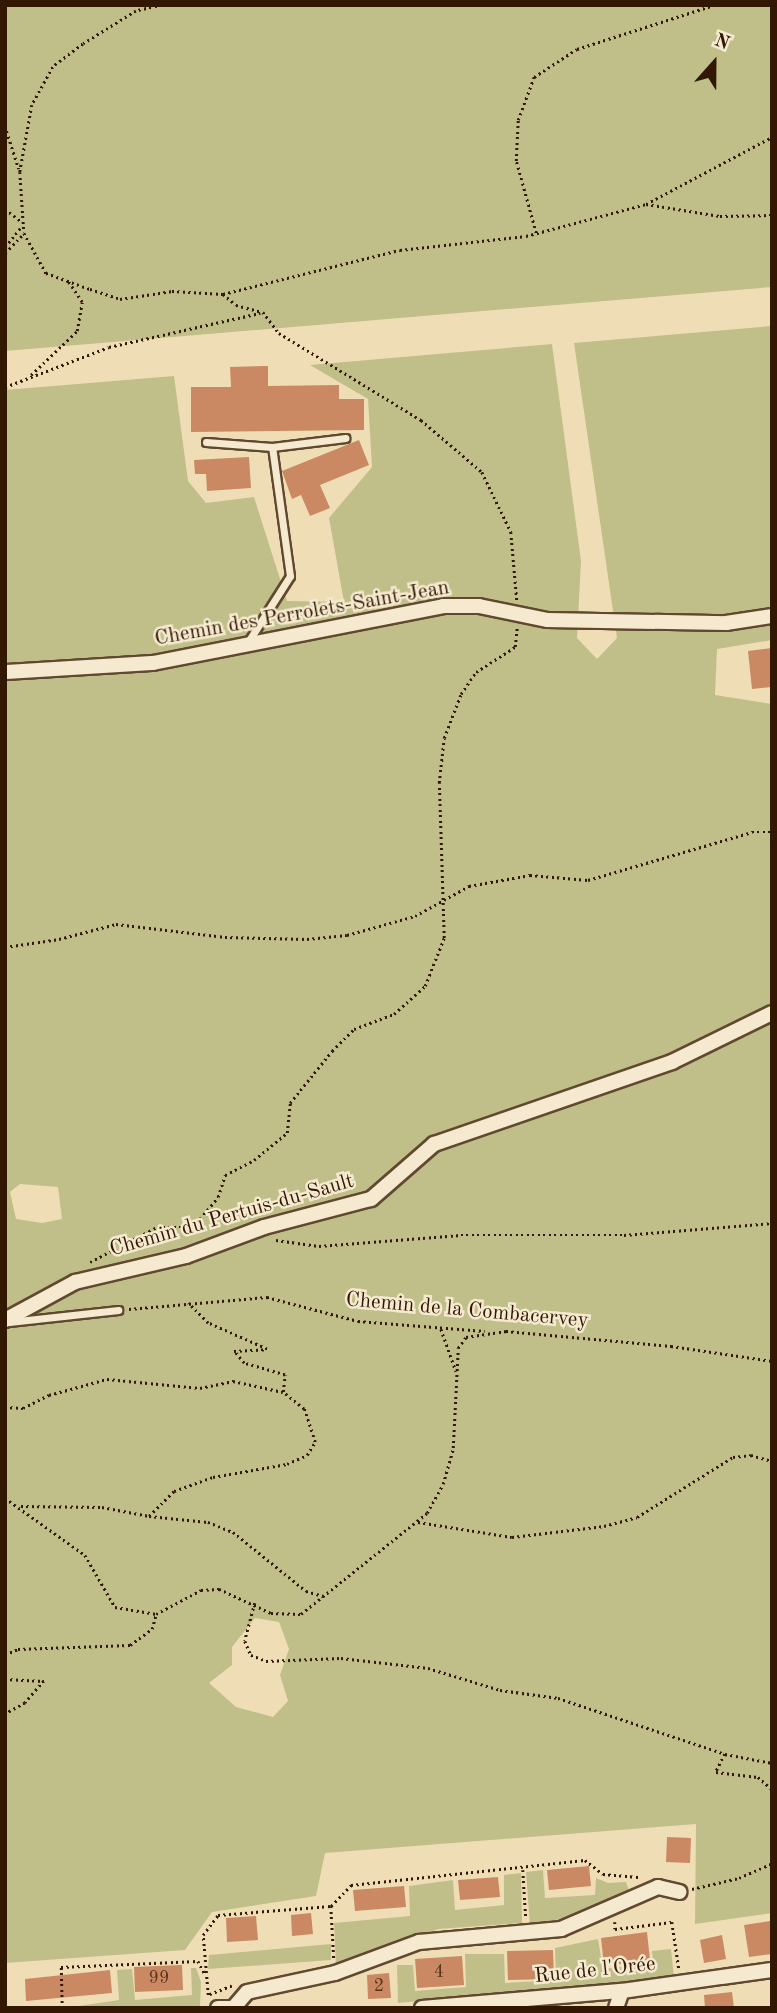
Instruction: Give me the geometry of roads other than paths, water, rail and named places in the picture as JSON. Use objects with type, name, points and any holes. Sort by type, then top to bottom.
[{"type":"street","name":"Chemin des Perrolets-Saint-Jean","points":[[5,673],[153,663],[248,642],[443,606],[479,606],[547,620],[726,623],[772,616]]},
{"type":"street","name":"Chemin du Pertuis-du-Sault","points":[[5,1321],[75,1282],[186,1256],[264,1227],[371,1199],[434,1144],[672,1062],[772,1013]]},
{"type":"street","points":[[218,2008],[237,2007],[247,1993],[335,1973],[419,1941],[561,1929],[658,1887],[679,1892]]},
{"type":"street","name":"Rue de l'Orée","points":[[422,2008],[622,1991],[772,1970]]},
{"type":"street","points":[[616,2008],[622,1991]]},
{"type":"lane","points":[[206,442],[272,447],[345,438]]},
{"type":"lane","points":[[248,642],[290,576],[272,447]]},
{"type":"lane","name":"Chemin du Pertuis-du-Sault","points":[[5,1321],[118,1310]]}]
